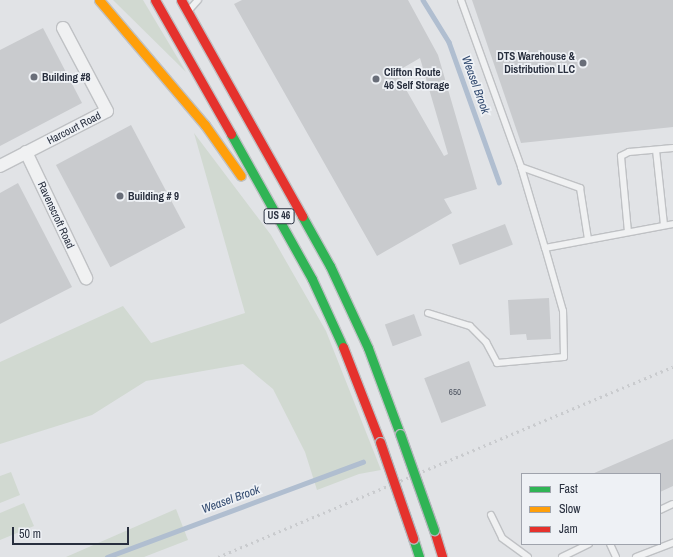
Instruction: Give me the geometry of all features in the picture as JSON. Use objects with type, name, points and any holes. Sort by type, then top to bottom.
[{"type":"highway","points":[[99,0],[206,124],[312,279]]},
{"type":"highway","name":"US 46","points":[[156,0],[312,279],[352,366],[380,442],[419,557]]},
{"type":"highway","name":"US 46","points":[[181,0],[330,266],[368,348],[434,530],[442,557]]},
{"type":"street","name":"Harcourt Road","points":[[0,166],[107,111],[63,28]]},
{"type":"street","name":"Ravenscroft Road","points":[[26,152],[86,278]]},
{"type":"lane","points":[[188,12],[198,0]]},
{"type":"lane","points":[[428,313],[470,326],[486,342],[497,363],[564,357],[564,311],[521,167],[461,0]]},
{"type":"lane","points":[[628,232],[621,156],[673,148]]},
{"type":"lane","points":[[656,150],[664,225]]},
{"type":"lane","points":[[521,167],[580,188],[588,239]]},
{"type":"lane","points":[[545,248],[673,224]]},
{"type":"lane","points":[[661,510],[673,504]]},
{"type":"lane","points":[[491,515],[502,538],[528,557]]},
{"type":"lane","points":[[636,557],[673,543]]},
{"type":"lane","points":[[562,557],[586,545]]},
{"type":"lane","points":[[610,545],[616,557]]},
{"type":"shaded area","points":[[113,0],[143,0],[186,72]]},
{"type":"shaded area","points":[[194,133],[271,235],[326,331],[381,470],[359,474],[317,490],[305,452],[273,389],[243,364],[146,381],[92,415],[0,444],[0,362],[123,306],[151,343],[245,313]]},
{"type":"shaded area","points":[[11,472],[20,495],[0,503],[0,476]]},
{"type":"shaded area","points":[[24,503],[34,526],[0,540],[0,513]]},
{"type":"shaded area","points":[[176,509],[188,540],[144,557],[66,557]]},
{"type":"building","points":[[242,0],[408,0],[438,55],[477,189],[444,199],[452,213],[377,256],[234,4]],"holes":[[[420,58],[448,154],[444,156],[396,72]]]},
{"type":"building","name":"DTS Warehouse & Distribution LLC","points":[[472,0],[673,0],[673,127],[521,143]]},
{"type":"building","name":"Building #8","points":[[43,28],[82,103],[0,146],[0,50]]},
{"type":"building","name":"Building # 9","points":[[131,125],[185,227],[110,267],[56,165]]},
{"type":"building","points":[[18,183],[72,287],[0,324],[0,193]]},
{"type":"building","points":[[505,224],[513,245],[460,265],[452,244]]},
{"type":"building","points":[[549,298],[551,339],[527,340],[526,334],[510,335],[508,300]]},
{"type":"building","points":[[414,314],[422,336],[393,346],[385,325]]},
{"type":"building","points":[[469,361],[486,406],[441,423],[424,378]]},
{"type":"building","points":[[673,439],[673,486],[661,492],[661,473],[594,473]]},
{"type":"waterway","name":"Weasel Brook","points":[[423,0],[449,42],[499,182]]},
{"type":"waterway","name":"Weasel Brook","points":[[107,557],[363,462]]},
{"type":"railway","points":[[218,557],[673,367]]},
{"type":"traffic: fast","points":[[231,134],[312,279],[343,347]]},
{"type":"traffic: fast","points":[[302,216],[330,266],[368,348],[400,434]]},
{"type":"traffic: fast","points":[[400,434],[434,530]]},
{"type":"traffic: fast","points":[[413,538],[419,557]]},
{"type":"traffic: slow","points":[[99,0],[205,125],[241,176]]},
{"type":"traffic: jam","points":[[155,0],[231,134]]},
{"type":"traffic: jam","points":[[181,0],[302,216]]},
{"type":"traffic: jam","points":[[343,347],[380,442]]},
{"type":"traffic: jam","points":[[380,442],[413,538]]},
{"type":"traffic: jam","points":[[434,530],[442,557]]},
{"type":"place","name":"DTS Warehouse & Distribution LLC","points":[[583,63]]},
{"type":"place","name":"Building #8","points":[[34,77]]},
{"type":"place","name":"Clifton Route 46 Self Storage","points":[[376,79]]},
{"type":"place","name":"Building # 9","points":[[120,196]]}]
